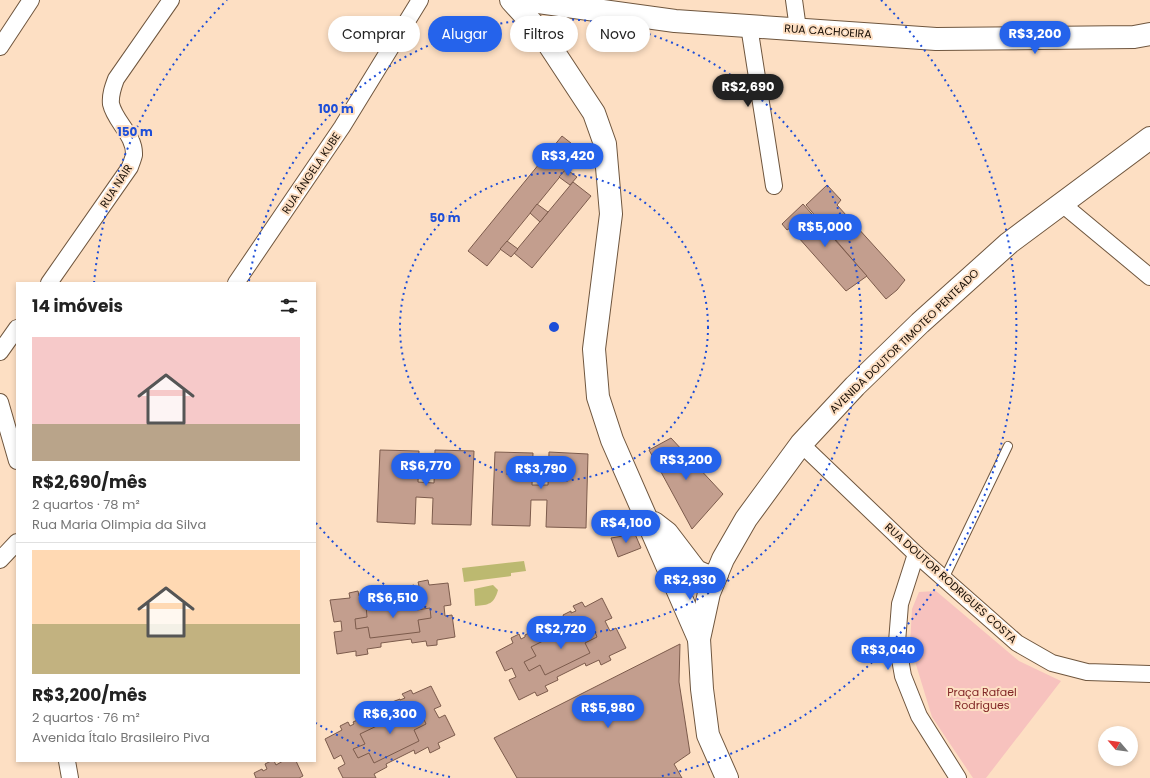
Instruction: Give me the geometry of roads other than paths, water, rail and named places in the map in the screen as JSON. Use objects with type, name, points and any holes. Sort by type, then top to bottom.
[{"type":"main road","points":[[511,0],[542,34],[594,113],[605,144],[611,214],[594,349],[598,397],[612,440],[648,519],[699,639]]},
{"type":"main road","name":"RUA CACHOEIRA","points":[[524,0],[675,21],[936,39],[1145,39]]},
{"type":"main road","name":"AVENIDA DOUTOR TIMOTEO PENTEADO","points":[[726,778],[708,735],[702,689],[699,639],[709,594],[723,559],[746,519],[801,444],[855,386],[920,323],[1009,243],[1150,138]]},
{"type":"main road","points":[[648,519],[667,533],[699,573],[707,576],[717,574]]},
{"type":"street","points":[[0,47],[31,0]]},
{"type":"street","name":"RUA NAIR","points":[[50,282],[130,167],[134,156],[132,143],[114,112],[111,103],[112,91],[116,79],[171,0]]},
{"type":"street","name":"RUA ÂNGELA KUBE","points":[[243,281],[342,127],[420,0]]},
{"type":"street","points":[[794,0],[798,29]]},
{"type":"street","points":[[749,26],[774,186]]},
{"type":"street","points":[[1061,203],[1150,277]]},
{"type":"street","points":[[0,352],[16,329]]},
{"type":"street","points":[[0,402],[16,458]]},
{"type":"street","name":"RUA DOUTOR RODRIGUES COSTA","points":[[801,444],[916,554],[1017,643],[1052,663],[1087,672],[1150,674]]},
{"type":"street","points":[[0,560],[16,543]]},
{"type":"street","points":[[916,554],[900,604],[897,642],[903,676],[919,716],[958,778]]},
{"type":"street","points":[[67,762],[70,778]]},
{"type":"lane","points":[[944,579],[1008,446]]},
{"type":"park label","name":"Praça Rafael Rodrigues","points":[[982,698]]}]
